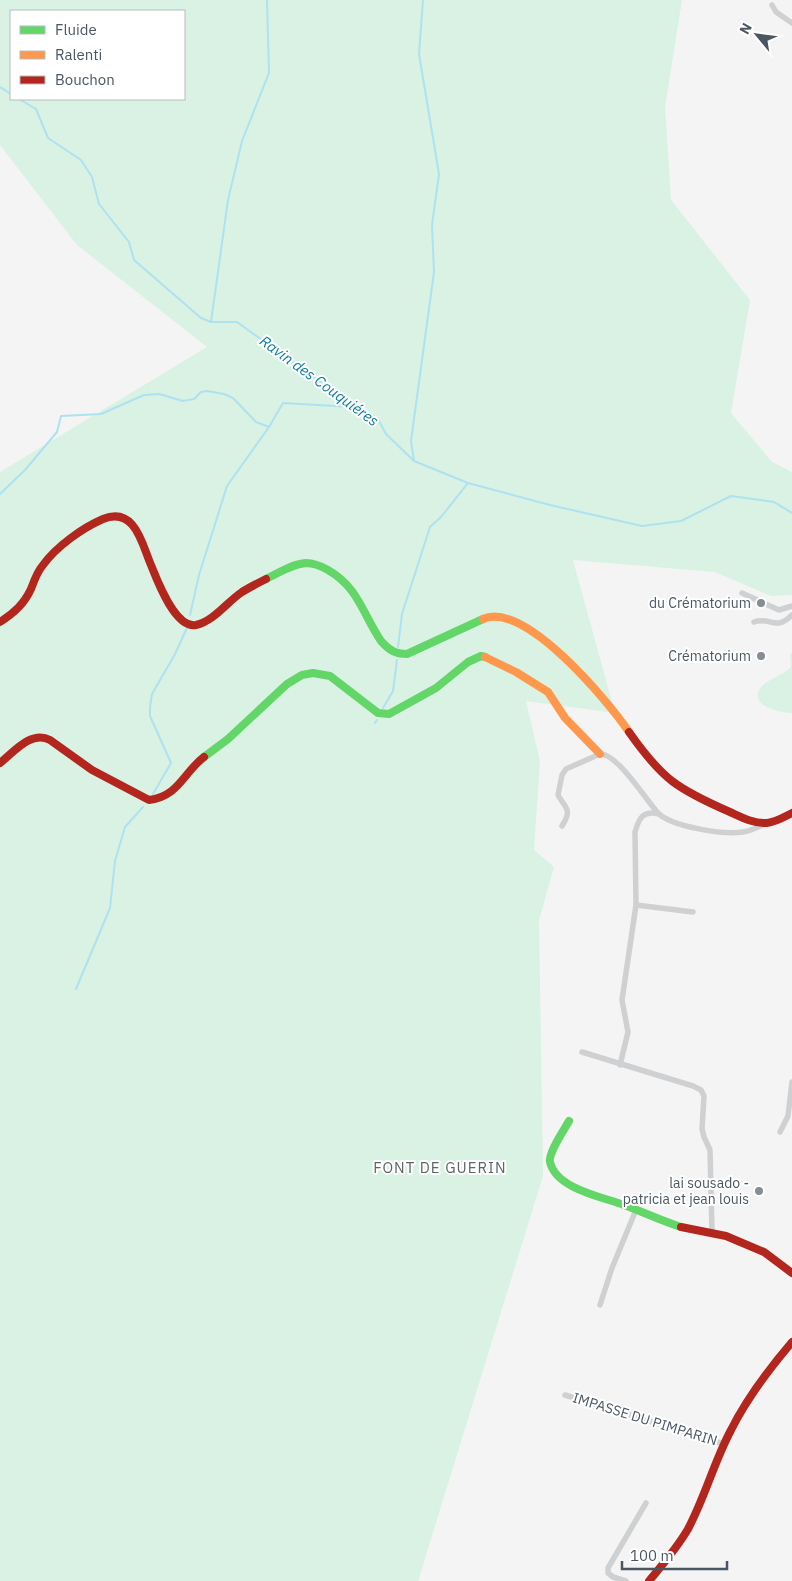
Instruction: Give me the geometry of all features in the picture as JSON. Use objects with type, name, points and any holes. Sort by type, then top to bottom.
[{"type":"street","points":[[772,5],[776,12],[792,23]]},
{"type":"street","points":[[0,622],[17,610],[23,603],[43,564],[84,530],[104,518],[119,517],[127,520],[138,531],[151,565],[174,613],[186,624],[192,626],[201,624],[242,591],[294,566],[310,563],[332,572],[352,589],[385,647],[398,654],[407,654],[491,616],[505,616],[519,623],[554,647],[571,663],[609,706],[656,767],[670,781],[700,799],[751,821],[765,824]]},
{"type":"street","points":[[742,593],[780,610],[792,606]]},
{"type":"street","points":[[754,622],[780,623],[785,622],[792,615]]},
{"type":"street","points":[[0,763],[33,739],[41,737],[48,739],[75,759],[139,796],[148,800],[156,800],[168,794],[179,785],[198,762],[228,739],[287,684],[302,675],[313,673],[330,676],[378,713],[388,714],[436,688],[468,662],[481,656],[496,661],[544,688],[554,699],[564,716],[586,737],[600,754]]},
{"type":"street","points":[[562,826],[566,820],[568,810],[558,794],[562,775],[566,769],[600,754],[610,757],[640,789],[659,814]]},
{"type":"street","points":[[620,1065],[628,1032],[622,1000],[636,905],[635,832],[637,824],[645,814],[650,812],[702,829],[741,832],[780,820],[792,813]]},
{"type":"street","points":[[636,905],[693,912]]},
{"type":"street","points":[[582,1052],[693,1086],[702,1091],[704,1096],[702,1132],[710,1150],[711,1163],[712,1232]]},
{"type":"street","points":[[780,1132],[788,1116],[792,1082]]},
{"type":"street","points":[[569,1121],[551,1154],[550,1162],[552,1168],[567,1182],[579,1190],[672,1224],[696,1231],[712,1232],[726,1236],[764,1252],[792,1273]]},
{"type":"street","points":[[600,1305],[612,1268],[636,1210]]},
{"type":"street","points":[[649,1581],[686,1533],[724,1444],[754,1391],[772,1364],[792,1342]]},
{"type":"street","name":"IMPASSE DU PIMPARIN","points":[[565,1395],[724,1444]]},
{"type":"street","points":[[626,1581],[611,1576],[608,1573],[608,1568],[646,1503]]},
{"type":"green space","points":[[0,0],[682,0],[665,107],[671,200],[750,300],[731,413],[772,462],[792,472],[792,595],[771,596],[715,572],[573,560],[615,713],[526,701],[540,761],[534,850],[554,867],[539,920],[543,1176],[418,1581],[0,1581],[0,472],[207,347],[77,245],[0,145]]},
{"type":"green space","points":[[792,653],[792,713],[766,707],[758,698],[758,693],[768,681],[789,669],[791,666],[790,654]]},
{"type":"waterway","points":[[211,322],[228,200],[242,141],[269,73],[267,0]]},
{"type":"waterway","points":[[414,461],[411,441],[434,272],[432,225],[439,174],[419,54],[423,0]]},
{"type":"waterway","name":"Ravin des Couquiéres","points":[[0,87],[10,93]]},
{"type":"waterway","name":"Ravin des Couquiéres","points":[[21,100],[36,109],[48,138],[81,160],[92,177],[99,204],[129,242],[134,260],[201,318],[211,322],[237,322],[355,407],[379,421],[386,434],[414,461],[468,483],[550,505],[642,526],[681,521],[731,496],[774,502],[792,513]]},
{"type":"waterway","points":[[0,494],[25,470],[57,432],[61,416],[101,414],[144,395],[159,394],[183,401],[194,399],[201,392],[207,391],[224,394],[233,398],[256,422],[269,427],[283,403],[353,407]]},
{"type":"waterway","points":[[190,615],[199,575],[227,486],[269,427]]},
{"type":"waterway","points":[[398,647],[402,614],[430,527],[441,517],[468,483]]},
{"type":"waterway","points":[[153,794],[171,763],[150,716],[152,694],[174,656],[187,628]]},
{"type":"waterway","points":[[383,708],[393,691],[397,660]]},
{"type":"waterway","points":[[76,989],[110,908],[115,861],[125,827],[143,807]]},
{"type":"traffic: fast","points":[[266,579],[285,569],[306,563],[328,570],[347,585],[353,593],[381,641],[390,649],[399,653],[407,654],[483,619]]},
{"type":"traffic: fast","points":[[204,757],[228,739],[287,684],[302,675],[313,673],[330,676],[378,713],[389,714],[436,688],[468,662],[481,656],[485,657]]},
{"type":"traffic: fast","points":[[569,1121],[550,1158],[554,1171],[561,1179],[581,1191],[681,1227]]},
{"type":"traffic: slow","points":[[483,619],[500,617],[520,624],[542,638],[584,678],[629,732]]},
{"type":"traffic: slow","points":[[485,657],[516,672],[548,692],[565,718],[600,754]]},
{"type":"traffic: jam","points":[[0,622],[22,604],[39,571],[55,551],[87,527],[114,516],[130,522],[136,529],[168,602],[174,612],[188,624],[196,625],[209,620],[236,596],[266,579]]},
{"type":"traffic: jam","points":[[629,732],[661,772],[683,789],[712,804],[757,822],[774,822],[792,813]]},
{"type":"traffic: jam","points":[[0,763],[23,744],[36,738],[43,738],[50,740],[92,770],[149,800],[159,798],[174,789],[204,757]]},
{"type":"traffic: jam","points":[[681,1227],[726,1236],[764,1252],[792,1273]]},
{"type":"traffic: jam","points":[[649,1581],[675,1549],[688,1529],[737,1418],[751,1395],[792,1342]]},
{"type":"place","name":"du Crématorium","points":[[761,603]]},
{"type":"place","name":"Crématorium","points":[[761,656]]},
{"type":"place","name":"lai sousado - patricia et jean louis","points":[[759,1191]]},
{"type":"district","name":"FONT DE GUERIN","points":[[440,1168]]}]
